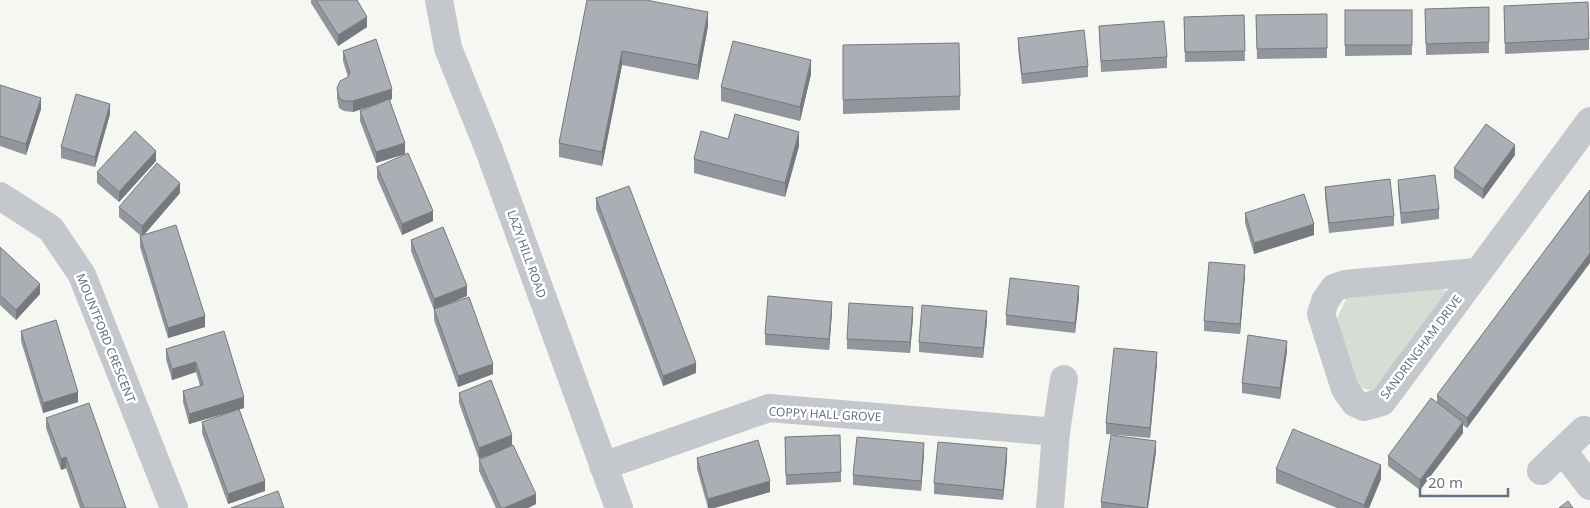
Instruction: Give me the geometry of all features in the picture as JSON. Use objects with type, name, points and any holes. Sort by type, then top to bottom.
[{"type":"street","name":"LAZY HILL ROAD","points":[[439,0],[448,48],[489,150],[618,508]]},
{"type":"street","name":"SANDRINGHAM DRIVE","points":[[1476,272],[1345,284],[1334,288],[1325,301],[1322,314],[1345,389],[1355,403],[1364,407],[1382,402],[1476,272],[1590,121]]},
{"type":"street","name":"MOUNTFORD CRESCENT","points":[[0,196],[51,229],[82,275],[174,508]]},
{"type":"street","points":[[1050,508],[1056,432],[1064,379]]},
{"type":"street","name":"COPPY HALL GROVE","points":[[602,466],[769,408],[1056,432]]},
{"type":"street","points":[[1541,471],[1584,430]]},
{"type":"street","points":[[1563,451],[1590,486]]},
{"type":"shaded area","points":[[1441,286],[1449,294],[1377,393],[1355,385],[1336,321],[1347,297]]},
{"type":"building","points":[[316,0],[357,0],[367,17],[338,35]]},
{"type":"building","points":[[587,0],[646,0],[708,12],[698,65],[622,51],[602,152],[559,143]]},
{"type":"building","points":[[1588,2],[1589,39],[1505,43],[1504,6]]},
{"type":"building","points":[[1489,7],[1489,42],[1426,44],[1425,9]]},
{"type":"building","points":[[1345,10],[1412,10],[1412,45],[1345,45]]},
{"type":"building","points":[[1327,14],[1327,48],[1257,49],[1256,15]]},
{"type":"building","points":[[1244,15],[1245,51],[1185,52],[1184,17]]},
{"type":"building","points":[[1164,21],[1167,57],[1101,61],[1099,26]]},
{"type":"building","points":[[1084,30],[1088,66],[1022,74],[1018,38]]},
{"type":"building","points":[[376,39],[392,89],[353,101],[344,101],[339,98],[337,88],[340,81],[348,77],[350,73],[343,51]]},
{"type":"building","points":[[733,41],[811,60],[800,107],[721,87]]},
{"type":"building","points":[[959,43],[960,96],[843,100],[843,45]]},
{"type":"building","points":[[0,85],[41,98],[26,144],[0,136]]},
{"type":"building","points":[[76,94],[110,104],[95,157],[61,147]]},
{"type":"building","points":[[389,99],[405,143],[376,152],[360,111]]},
{"type":"building","points":[[735,114],[799,132],[785,183],[694,159],[701,131],[728,139]]},
{"type":"building","points":[[1486,124],[1515,145],[1483,189],[1454,168]]},
{"type":"building","points":[[135,131],[156,151],[119,192],[97,172]]},
{"type":"building","points":[[408,153],[433,211],[402,224],[377,167]]},
{"type":"building","points":[[157,163],[180,183],[142,226],[119,207]]},
{"type":"building","points":[[1435,175],[1439,209],[1401,213],[1398,180]]},
{"type":"building","points":[[1390,179],[1394,216],[1329,223],[1325,187]]},
{"type":"building","points":[[629,186],[696,363],[663,376],[596,198]]},
{"type":"building","points":[[1590,190],[1590,253],[1467,418],[1437,395]]},
{"type":"building","points":[[1304,194],[1314,224],[1254,243],[1245,213]]},
{"type":"building","points":[[176,225],[205,316],[168,328],[140,236]]},
{"type":"building","points":[[443,227],[467,286],[434,299],[411,240]]},
{"type":"building","points":[[0,247],[40,284],[16,310],[0,295]]},
{"type":"building","points":[[1209,262],[1245,265],[1240,324],[1204,321]]},
{"type":"building","points":[[1010,278],[1079,286],[1075,323],[1006,315]]},
{"type":"building","points":[[768,296],[832,302],[829,339],[765,334]]},
{"type":"building","points":[[469,297],[493,364],[458,376],[434,309]]},
{"type":"building","points":[[849,303],[913,307],[910,342],[847,339]]},
{"type":"building","points":[[922,305],[987,311],[983,348],[919,342]]},
{"type":"building","points":[[56,320],[78,392],[43,403],[21,331]]},
{"type":"building","points":[[224,331],[244,397],[189,414],[183,391],[203,385],[196,362],[172,369],[166,349]]},
{"type":"building","points":[[1248,335],[1287,341],[1280,388],[1242,383]]},
{"type":"building","points":[[1114,348],[1157,352],[1150,428],[1106,423]]},
{"type":"building","points":[[491,380],[512,435],[479,448],[459,393]]},
{"type":"building","points":[[1431,398],[1463,422],[1420,480],[1388,456]]},
{"type":"building","points":[[89,403],[126,508],[84,508],[66,457],[61,459],[46,418]]},
{"type":"building","points":[[239,409],[265,481],[228,494],[202,422]]},
{"type":"building","points":[[1293,429],[1381,465],[1364,505],[1276,469]]},
{"type":"building","points":[[840,435],[841,472],[786,475],[785,437]]},
{"type":"building","points":[[1111,435],[1156,441],[1147,508],[1101,502]]},
{"type":"building","points":[[857,437],[924,443],[921,481],[853,475]]},
{"type":"building","points":[[758,440],[770,481],[708,499],[697,458]]},
{"type":"building","points":[[938,442],[1007,448],[1003,490],[934,483]]},
{"type":"building","points":[[513,445],[536,494],[501,508],[479,460]]},
{"type":"building","points":[[278,491],[284,508],[231,508]]},
{"type":"building","points":[[1568,501],[1573,508],[1559,508]]}]
